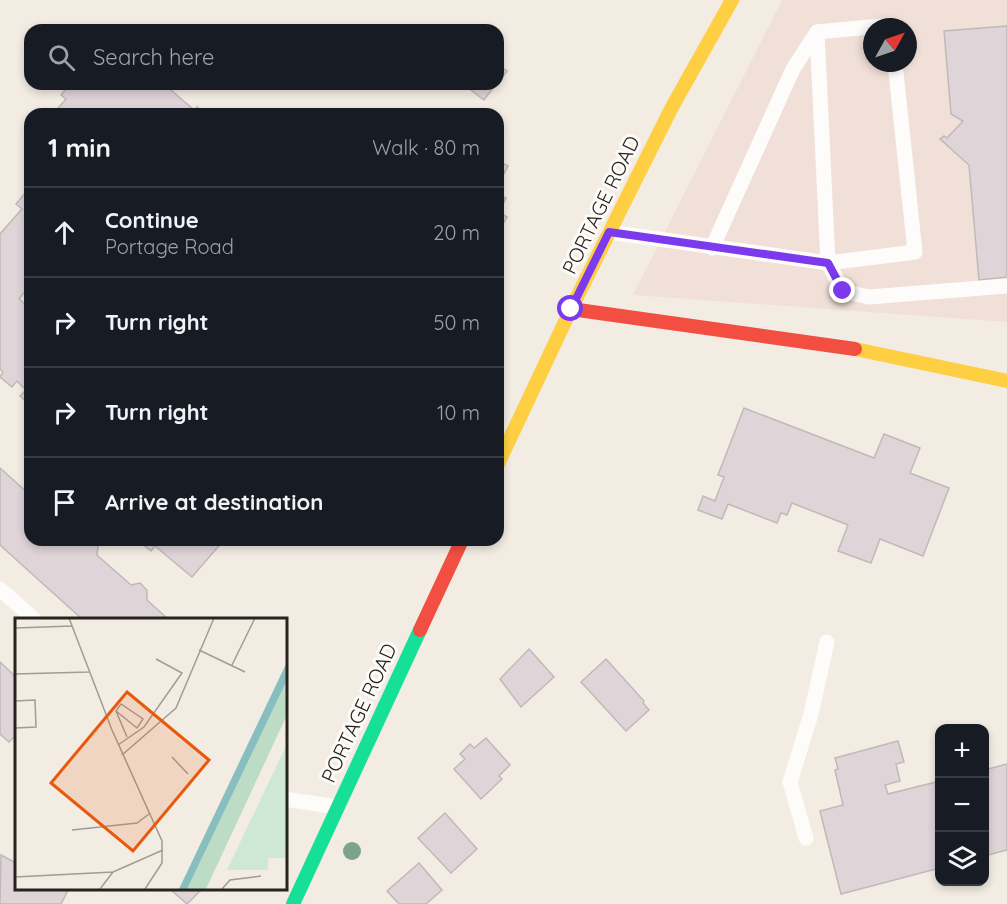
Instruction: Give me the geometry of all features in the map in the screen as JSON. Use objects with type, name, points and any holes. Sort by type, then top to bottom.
[{"type":"street","name":"PORTAGE ROAD","points":[[504,451],[571,309],[672,107],[732,0]]},
{"type":"street","points":[[571,309],[864,350],[1007,381]]},
{"type":"street","name":"PORTAGE ROAD","points":[[293,904],[336,807],[459,546]]},
{"type":"lane","points":[[817,32],[863,28]]},
{"type":"lane","points":[[712,248],[793,69],[817,32]]},
{"type":"lane","points":[[817,32],[828,263],[843,291],[869,297],[1007,286]]},
{"type":"lane","points":[[609,232],[828,263],[915,252],[896,72]]},
{"type":"lane","points":[[0,589],[33,618]]},
{"type":"lane","points":[[806,838],[790,782],[811,714],[827,642]]},
{"type":"lane","points":[[286,799],[336,807]]},
{"type":"shaded area","points":[[782,0],[1007,0],[1007,322],[633,295]]},
{"type":"building","points":[[1007,26],[1007,277],[979,280],[969,165],[940,139],[944,136],[947,138],[963,121],[951,114],[944,31]]},
{"type":"building","points":[[65,90],[171,90],[192,108],[58,108],[66,99],[61,95]]},
{"type":"building","points":[[471,90],[492,90],[484,100]]},
{"type":"building","points":[[24,194],[24,293],[19,299],[24,303],[24,388],[17,381],[12,387],[0,377],[3,372],[0,369],[0,234],[22,209],[16,204]]},
{"type":"building","points":[[744,408],[874,458],[884,434],[920,448],[910,473],[949,488],[923,556],[880,539],[871,563],[838,551],[848,525],[792,503],[787,515],[781,513],[777,523],[728,504],[722,519],[698,510],[703,496],[715,501],[724,477],[718,475]]},
{"type":"building","points":[[0,468],[24,490],[24,546],[98,546],[97,555],[131,585],[140,583],[147,590],[147,600],[167,618],[81,618],[0,545]]},
{"type":"building","points":[[145,546],[155,546],[151,551]]},
{"type":"building","points":[[155,546],[219,546],[192,577]]},
{"type":"building","points":[[529,649],[554,677],[521,707],[500,679]]},
{"type":"building","points":[[606,659],[644,701],[643,703],[649,710],[626,731],[581,682]]},
{"type":"building","points":[[0,662],[15,676],[15,736],[9,742],[0,734]]},
{"type":"building","points":[[486,738],[510,765],[499,776],[502,779],[481,799],[454,769],[465,759],[460,754],[470,744],[474,748]]},
{"type":"building","points":[[898,741],[904,762],[896,764],[900,781],[885,785],[888,794],[935,782],[935,869],[841,894],[820,811],[843,805],[835,770],[838,769],[835,758]]},
{"type":"building","points":[[1007,764],[1007,850],[989,855],[989,778],[989,769]]},
{"type":"building","points":[[445,813],[477,849],[451,873],[418,838]]},
{"type":"building","points":[[1,855],[15,862],[15,889],[68,889],[61,904],[0,904]]},
{"type":"building","points":[[419,863],[442,890],[426,904],[399,904],[387,891]]},
{"type":"building","points":[[170,889],[202,889],[187,904]]},
{"type":"traffic: fast","points":[[293,904],[420,630]]},
{"type":"traffic: slow","points":[[504,451],[571,309],[672,107],[732,0]]},
{"type":"traffic: slow","points":[[855,349],[1007,381]]},
{"type":"traffic: jam","points":[[571,309],[855,349]]},
{"type":"traffic: jam","points":[[420,630],[459,546]]},
{"type":"route","points":[[571,309],[609,232],[828,263],[843,291]]}]
